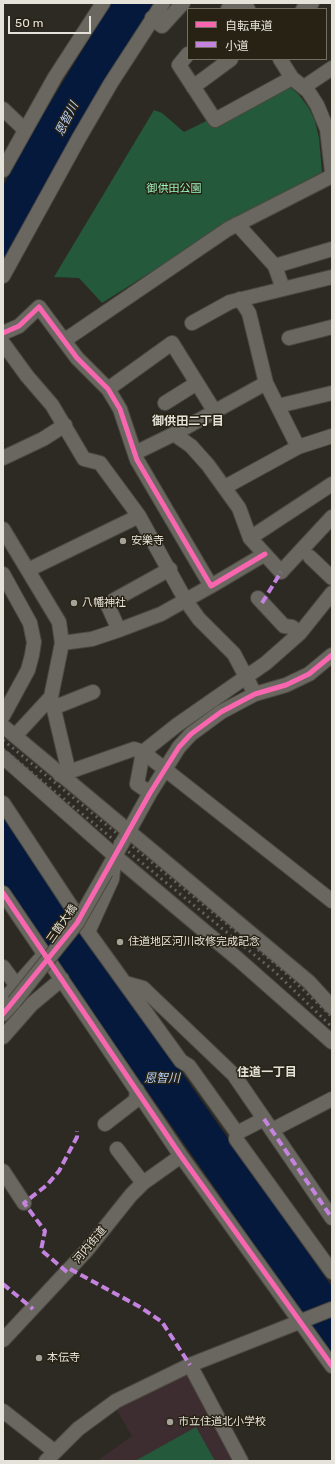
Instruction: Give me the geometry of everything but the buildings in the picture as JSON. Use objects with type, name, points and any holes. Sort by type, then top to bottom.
[{"type":"street","points":[[3,170],[55,76],[103,3]]},
{"type":"street","points":[[3,276],[111,83],[163,3]]},
{"type":"street","points":[[152,18],[162,26],[183,3]]},
{"type":"street","points":[[187,55],[179,65],[215,120],[292,78]]},
{"type":"street","points":[[193,87],[230,60]]},
{"type":"street","points":[[281,60],[292,78],[304,87],[317,105],[327,129],[332,172]]},
{"type":"street","points":[[304,87],[332,68]]},
{"type":"street","points":[[3,109],[25,130]]},
{"type":"street","points":[[65,340],[237,224],[332,176]]},
{"type":"street","points":[[237,224],[275,266],[283,289]]},
{"type":"street","points":[[275,266],[332,249]]},
{"type":"street","points":[[192,323],[230,302],[332,277]]},
{"type":"street","points":[[240,299],[249,313],[266,383],[298,447]]},
{"type":"street","points":[[3,333],[19,326],[39,307],[77,358],[108,390],[120,409],[135,453],[148,482],[211,586]]},
{"type":"street","points":[[289,338],[332,327]]},
{"type":"street","points":[[3,343],[52,405],[84,459],[100,463],[139,516],[170,569],[186,601],[199,618],[234,654],[254,694]]},
{"type":"street","points":[[108,390],[172,343],[216,412]]},
{"type":"street","points":[[165,403],[197,383]]},
{"type":"street","points":[[135,453],[216,412],[266,383]]},
{"type":"street","points":[[278,406],[332,393]]},
{"type":"street","points":[[3,458],[43,439],[65,425]]},
{"type":"street","points":[[174,434],[191,446],[225,487],[239,508],[250,538],[281,572],[332,517]]},
{"type":"street","points":[[225,487],[298,447],[332,436]]},
{"type":"street","points":[[250,538],[332,484]]},
{"type":"street","points":[[28,570],[139,516]]},
{"type":"street","points":[[3,529],[59,622],[62,643],[52,702],[64,774]]},
{"type":"street","points":[[62,643],[92,638],[119,630],[161,614],[186,601],[265,554]]},
{"type":"street","points":[[310,557],[332,578]]},
{"type":"street","points":[[119,630],[108,606],[114,600],[170,569]]},
{"type":"street","points":[[3,574],[7,589],[30,623],[34,642],[28,670],[3,716]]},
{"type":"street","points":[[150,793],[137,784],[143,752],[177,725],[266,663],[300,633],[332,593]]},
{"type":"street","points":[[258,598],[284,626],[292,627],[300,633]]},
{"type":"street","points":[[88,932],[112,879],[115,856],[127,831],[165,769],[190,734],[221,712],[254,694],[286,685],[309,674],[332,655]]},
{"type":"street","points":[[15,736],[52,702],[93,692]]},
{"type":"street","points":[[3,726],[64,774],[127,831],[309,982],[332,1007]]},
{"type":"street","points":[[64,774],[134,749],[143,752],[332,901]]},
{"type":"street","points":[[3,758],[115,856],[239,960],[332,1042]]},
{"type":"street","points":[[3,803],[88,932],[181,1061],[189,1066],[237,1133],[236,1139],[332,1272]]},
{"type":"street","name":"三箇大橋","points":[[8,1002],[77,923],[115,856]]},
{"type":"street","points":[[3,893],[62,978],[181,1156],[332,1366]]},
{"type":"street","points":[[3,1014],[17,986],[44,954]]},
{"type":"street","points":[[3,967],[17,986]]},
{"type":"street","points":[[3,1037],[32,1004],[62,978]]},
{"type":"street","points":[[125,984],[143,988],[234,1075],[332,1218]]},
{"type":"street","points":[[105,1124],[136,1100],[137,1090]]},
{"type":"street","points":[[237,1133],[268,1124],[332,1099]]},
{"type":"street","points":[[117,1149],[142,1183]]},
{"type":"street","name":"河内街道","points":[[3,1340],[75,1264],[131,1194],[142,1183],[181,1156]]},
{"type":"street","points":[[3,1171],[24,1202]]},
{"type":"street","points":[[3,1411],[50,1456],[78,1429],[111,1404],[190,1365],[332,1309]]},
{"type":"street","points":[[190,1365],[241,1461]]},
{"type":"shaded area","name":"市立住道北小学校","points":[[189,1370],[237,1461],[97,1461],[132,1436],[115,1407]]},
{"type":"green space","name":"御供田公園","points":[[285,82],[299,95],[309,108],[315,121],[319,138],[322,172],[235,219],[102,303],[79,278],[54,277],[154,110],[162,113],[184,132]]},
{"type":"green space","points":[[196,1427],[215,1461],[135,1461]]},
{"type":"water","name":"恩智川","points":[[111,3],[157,3],[3,263],[3,186],[42,116]]},
{"type":"water","name":"恩智川","points":[[3,817],[332,1287],[332,1356],[3,884]]},
{"type":"railway","points":[[3,740],[278,966],[332,1017]]},
{"type":"railway","points":[[3,749],[274,971],[332,1027]]},
{"type":"marked path","points":[[262,603],[281,572]]},
{"type":"marked path","points":[[264,1119],[332,1218]]},
{"type":"marked path","points":[[67,1272],[41,1250],[45,1231],[24,1203],[47,1185],[59,1171],[77,1137],[77,1131]]},
{"type":"marked path","points":[[70,1269],[140,1307],[162,1322],[190,1365]]},
{"type":"marked path","points":[[3,1284],[33,1309]]},
{"type":"cycle path","points":[[3,333],[19,326],[39,307],[77,358],[108,389],[120,409],[137,460],[211,586],[265,554]]},
{"type":"cycle path","points":[[3,1014],[77,923],[150,793],[179,747],[191,734],[221,712],[255,694],[286,685],[309,674],[332,655]]},
{"type":"cycle path","points":[[3,893],[181,1156],[332,1366]]},
{"type":"place","name":"安樂寺","points":[[123,541]]},
{"type":"place","name":"八幡神社","points":[[74,603]]},
{"type":"place","name":"住道地区河川改修完成記念","points":[[120,942]]},
{"type":"place","name":"本伝寺","points":[[39,1358]]},
{"type":"place","name":"市立住道北小学校","points":[[170,1422]]},
{"type":"district","name":"御供田二丁目","points":[[188,422]]},
{"type":"district","name":"住道一丁目","points":[[267,1073]]}]
